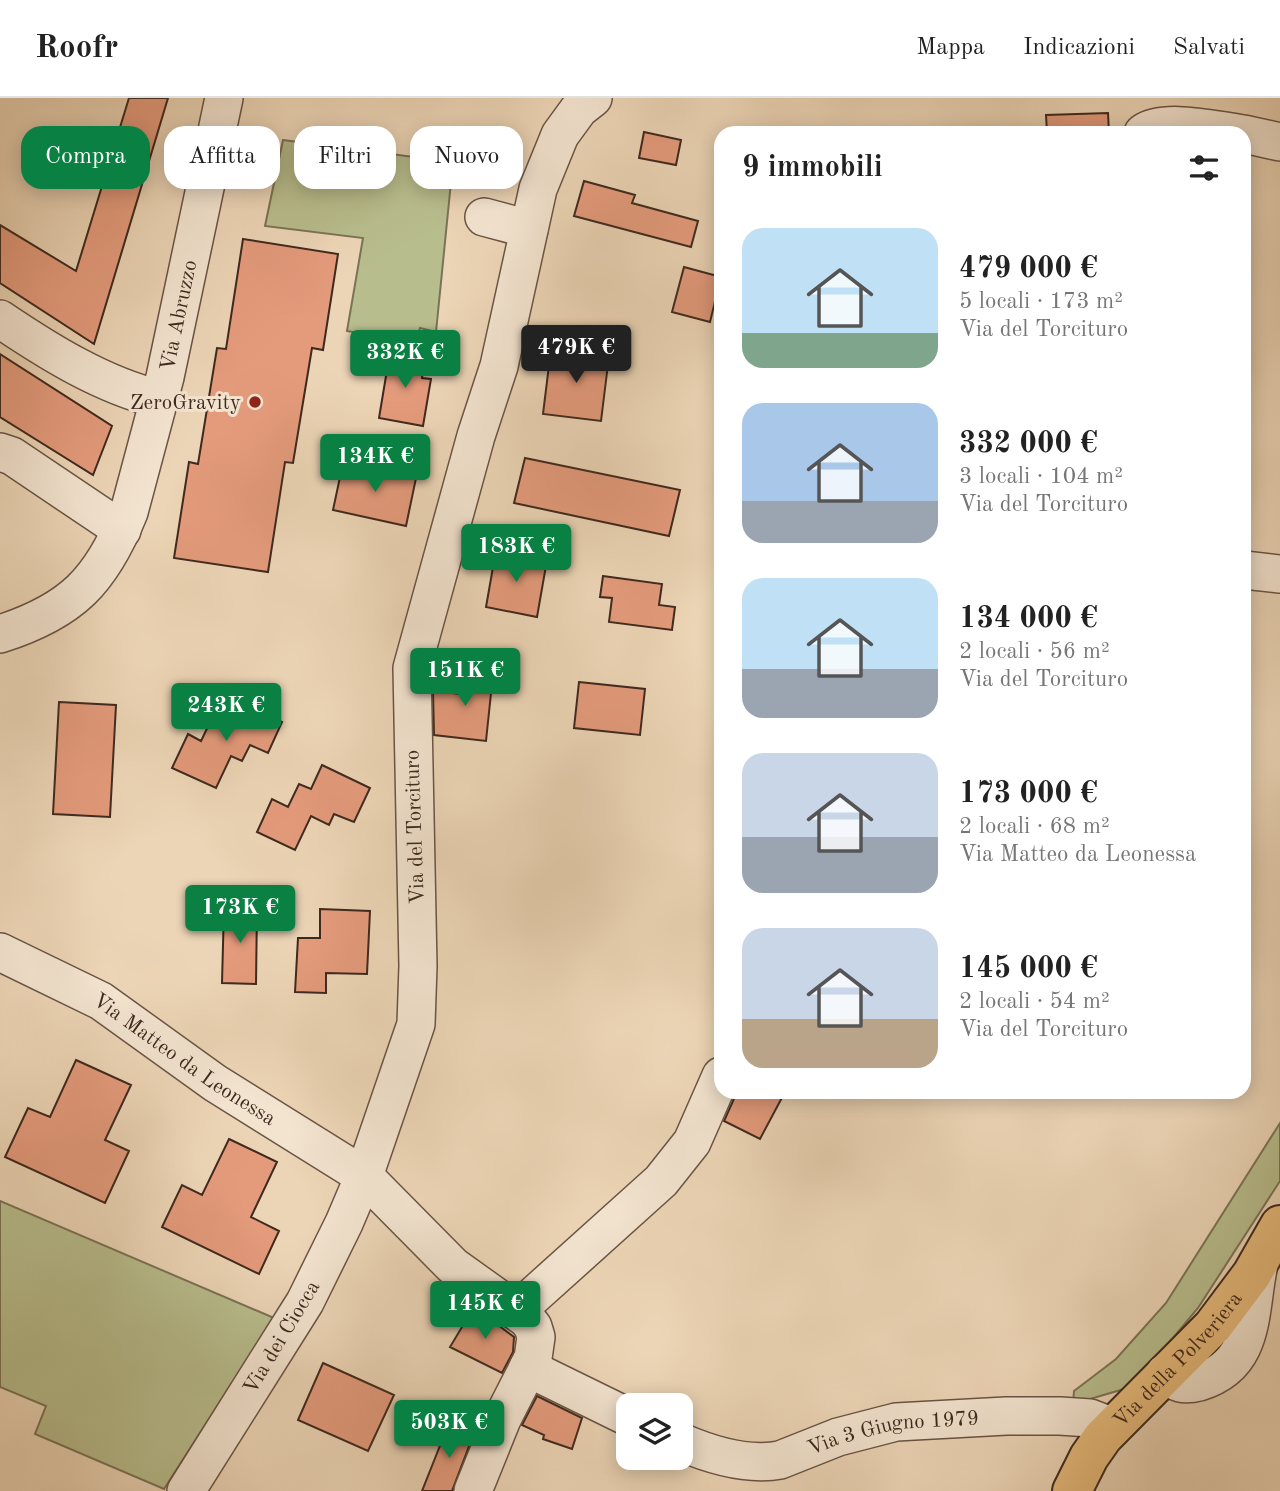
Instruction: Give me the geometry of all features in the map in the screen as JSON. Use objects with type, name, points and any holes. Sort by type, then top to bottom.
[{"type":"main road","name":"Via della Polveriera","points":[[1072,1491],[1089,1457],[1111,1429],[1213,1326],[1233,1302],[1280,1225]]},
{"type":"street","name":"Via Abruzzo","points":[[0,634],[41,618],[70,601],[100,571],[122,530],[159,399],[224,98]]},
{"type":"street","name":"Via del Torcituro","points":[[364,1176],[416,1024],[418,966],[412,667],[476,436],[499,366],[538,189],[552,151],[569,120],[593,98]]},
{"type":"street","points":[[1251,136],[1280,142]]},
{"type":"street","points":[[484,217],[529,229]]},
{"type":"street","points":[[0,320],[109,383],[159,399]]},
{"type":"street","points":[[0,452],[12,456],[122,530]]},
{"type":"street","points":[[1251,571],[1280,574]]},
{"type":"street","name":"Via Matteo da Leonessa","points":[[0,952],[101,1000],[223,1089],[364,1176]]},
{"type":"street","points":[[519,1312],[667,1173],[692,1142],[714,1092]]},
{"type":"street","points":[[364,1176],[453,1266],[519,1312],[533,1327],[536,1348],[502,1419],[473,1491]]},
{"type":"street","name":"Via dei Ciocca","points":[[186,1491],[299,1312],[344,1223],[364,1176]]},
{"type":"street","points":[[528,1368],[616,1411]]},
{"type":"street","name":"Via 3 Giugno 1979","points":[[693,1446],[721,1456],[770,1462],[838,1437],[896,1422],[1060,1416],[1090,1418],[1111,1429]]},
{"type":"green space","points":[[283,140],[294,141],[294,189],[396,189],[396,155],[410,156],[410,189],[450,189],[436,332],[420,328],[416,344],[347,331],[363,238],[265,226],[273,189],[280,189],[280,154]]},
{"type":"green space","points":[[1280,1123],[1280,1181],[1198,1308],[1163,1350],[1124,1389],[1073,1404],[1074,1391],[1116,1359],[1166,1303]]},
{"type":"green space","points":[[0,1201],[274,1318],[164,1489],[35,1434],[46,1406],[0,1387]]},
{"type":"building","points":[[129,98],[168,98],[150,158],[150,126],[120,126]]},
{"type":"building","points":[[1108,113],[1109,126],[1047,126],[1046,115]]},
{"type":"building","points":[[644,132],[681,140],[676,165],[639,158]]},
{"type":"building","points":[[584,181],[635,195],[632,203],[698,221],[691,247],[574,216]]},
{"type":"building","points":[[101,189],[141,189],[94,344],[0,283],[0,225],[76,271]]},
{"type":"building","points":[[243,239],[338,254],[323,350],[312,348],[293,463],[285,462],[268,572],[174,558],[189,462],[198,464],[217,348],[226,349]]},
{"type":"building","points":[[684,267],[714,275],[714,306],[710,322],[672,312]]},
{"type":"building","points":[[551,349],[609,356],[601,421],[543,414]]},
{"type":"building","points":[[390,352],[425,358],[422,378],[431,379],[423,426],[379,418]]},
{"type":"building","points":[[0,354],[112,426],[93,475],[0,417]]},
{"type":"building","points":[[525,458],[680,490],[669,536],[514,503]]},
{"type":"building","points":[[343,463],[416,478],[406,526],[333,510]]},
{"type":"building","points":[[496,550],[547,560],[537,617],[486,607]]},
{"type":"building","points":[[603,576],[662,584],[659,605],[675,607],[672,630],[609,622],[612,598],[600,597]]},
{"type":"building","points":[[462,670],[493,674],[486,741],[434,735],[433,691],[460,694]]},
{"type":"building","points":[[579,682],[645,689],[640,735],[574,728]]},
{"type":"building","points":[[235,699],[282,722],[268,753],[250,745],[242,761],[231,756],[216,788],[172,768],[188,734],[201,741],[213,716],[224,721]]},
{"type":"building","points":[[59,702],[116,705],[110,817],[53,814]]},
{"type":"building","points":[[322,765],[370,788],[354,822],[334,814],[329,825],[311,816],[295,850],[257,832],[272,799],[288,807],[299,784],[311,789]]},
{"type":"building","points":[[224,907],[257,907],[256,984],[222,983]]},
{"type":"building","points":[[320,909],[370,911],[367,974],[326,973],[326,993],[295,992],[298,938],[320,938]]},
{"type":"building","points":[[76,1060],[131,1085],[105,1140],[129,1151],[105,1203],[5,1157],[28,1108],[50,1117]]},
{"type":"building","points":[[734,1099],[781,1099],[760,1139],[724,1121]]},
{"type":"building","points":[[229,1139],[277,1162],[251,1217],[279,1231],[259,1274],[162,1227],[182,1185],[202,1195]]},
{"type":"building","points":[[474,1307],[514,1337],[513,1352],[502,1373],[450,1347]]},
{"type":"building","points":[[323,1363],[394,1395],[368,1451],[298,1420]]},
{"type":"building","points":[[537,1396],[582,1418],[572,1449],[543,1439],[544,1435],[522,1425]]},
{"type":"building","points":[[449,1423],[474,1433],[452,1491],[422,1491]]},
{"type":"place","name":"ZeroGravity","points":[[255,402]]}]
